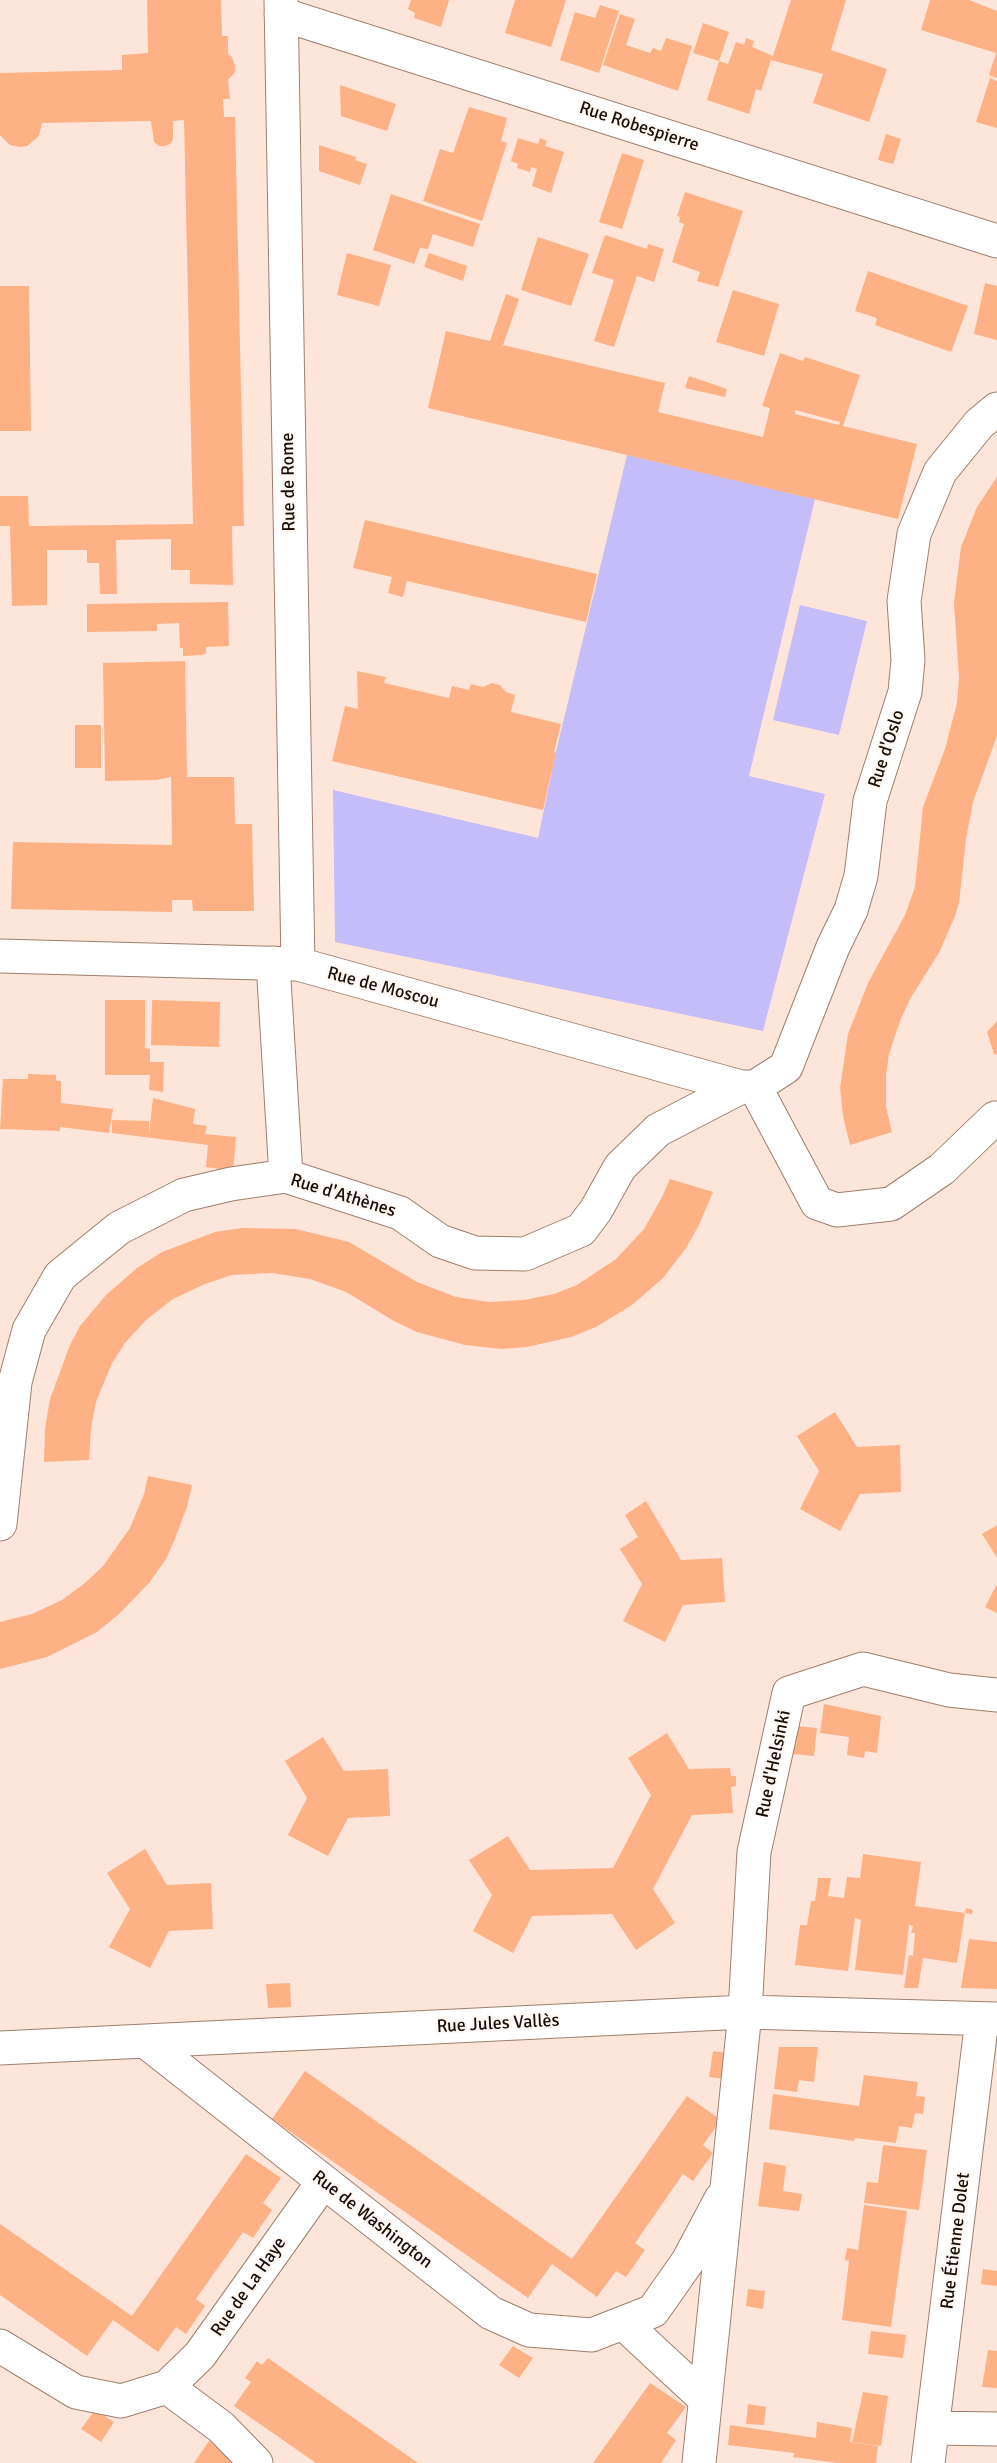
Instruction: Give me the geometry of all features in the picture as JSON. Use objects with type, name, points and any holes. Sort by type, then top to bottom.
[{"type":"street","name":"Rue Robespierre","points":[[281,7],[997,241]]},
{"type":"street","name":"Rue de Rome","points":[[281,7],[286,1176]]},
{"type":"street","name":"Rue d'Oslo","points":[[748,1087],[786,1066],[851,910],[861,876],[870,801],[905,692],[908,660],[904,601],[914,534],[940,472],[979,424],[997,409]]},
{"type":"street","name":"Rue de Moscou","points":[[0,956],[285,964],[748,1087]]},
{"type":"street","points":[[748,1087],[817,1203],[837,1210],[891,1204],[942,1169],[995,1118]]},
{"type":"street","name":"Rue d'Athènes","points":[[0,1524],[15,1382],[29,1330],[60,1276],[119,1228],[183,1195],[231,1184],[286,1176],[400,1213],[440,1240],[475,1253],[525,1254],[581,1230],[597,1210],[620,1167],[658,1130],[748,1087]]},
{"type":"street","name":"Rue d'Helsinki","points":[[745,2012],[754,1852],[789,1693],[863,1669],[949,1690],[997,1695]]},
{"type":"street","name":"Rue Jules Vallès","points":[[0,2048],[745,2012],[990,2019]]},
{"type":"street","name":"Rue de Washington","points":[[699,2463],[745,2012]]},
{"type":"street","name":"Rue Étienne Dolet","points":[[928,2463],[990,2019]]},
{"type":"street","name":"Rue de Washington","points":[[145,2041],[491,2313],[529,2330],[592,2335],[653,2311],[688,2261],[729,2183]]},
{"type":"street","name":"Rue de La Haye","points":[[167,2387],[200,2355],[323,2182]]},
{"type":"street","points":[[623,2323],[704,2398]]},
{"type":"street","points":[[0,2346],[76,2392],[121,2401],[167,2387],[221,2427],[256,2463]]},
{"type":"street","points":[[933,2428],[997,2429]]},
{"type":"shaded area","points":[[627,455],[815,499],[749,776],[825,794],[763,1031],[335,942],[333,790],[538,838],[556,752]]},
{"type":"shaded area","points":[[800,605],[867,621],[839,735],[773,720]]},
{"type":"building","points":[[147,0],[221,0],[222,36],[228,36],[228,54],[232,57],[235,66],[235,72],[228,80],[230,99],[223,99],[224,117],[235,117],[244,526],[232,526],[233,585],[190,584],[190,570],[171,570],[171,539],[116,540],[117,594],[100,594],[99,563],[87,563],[87,550],[47,550],[47,605],[12,606],[10,526],[0,526],[0,496],[28,496],[29,526],[193,524],[184,120],[173,121],[173,139],[165,146],[159,146],[154,142],[151,121],[42,123],[39,136],[27,146],[19,147],[10,145],[0,135],[0,73],[122,70],[122,55],[148,53]]},
{"type":"building","points":[[411,0],[449,0],[441,27],[414,18],[415,13],[408,9]]},
{"type":"building","points":[[515,0],[566,0],[551,47],[505,33]]},
{"type":"building","points":[[791,0],[846,0],[831,50],[887,69],[869,122],[813,103],[823,74],[771,60],[761,91],[756,89],[749,114],[707,100],[719,61],[728,64],[736,42],[744,45],[746,38],[754,41],[752,47],[773,56]]},
{"type":"building","points":[[930,0],[969,0],[997,11],[997,78],[989,75],[996,53],[921,30]]},
{"type":"building","points":[[600,5],[619,11],[599,73],[560,60],[575,12],[595,18]]},
{"type":"building","points":[[620,14],[635,19],[626,45],[650,53],[653,48],[661,51],[666,38],[692,46],[678,91],[603,65]]},
{"type":"building","points":[[703,23],[729,32],[719,61],[693,53]]},
{"type":"building","points":[[990,78],[997,81],[997,128],[976,122]]},
{"type":"building","points":[[340,85],[396,104],[387,131],[341,116]]},
{"type":"building","points":[[469,107],[507,118],[501,141],[507,143],[482,221],[423,201],[440,149],[453,153]]},
{"type":"building","points":[[886,134],[901,139],[893,164],[878,160]]},
{"type":"building","points":[[518,138],[538,144],[540,138],[547,141],[545,146],[564,152],[551,193],[532,186],[537,169],[531,167],[530,172],[517,168],[518,164],[511,161]]},
{"type":"building","points":[[319,145],[356,157],[355,160],[367,164],[360,185],[319,171]]},
{"type":"building","points":[[622,153],[644,160],[622,229],[599,222]]},
{"type":"building","points":[[685,192],[743,211],[718,287],[697,281],[700,272],[672,262],[684,224],[679,222],[680,217],[677,216]]},
{"type":"building","points":[[391,194],[480,224],[473,247],[433,234],[428,249],[420,248],[414,264],[373,250]]},
{"type":"building","points":[[605,235],[647,249],[648,244],[664,249],[654,282],[637,276],[614,347],[594,341],[614,280],[592,273]]},
{"type":"building","points":[[538,237],[589,254],[571,306],[521,290]]},
{"type":"building","points":[[347,253],[391,265],[379,306],[337,295]]},
{"type":"building","points":[[429,253],[467,266],[463,281],[424,267]]},
{"type":"building","points":[[868,271],[968,306],[951,352],[875,325],[877,318],[855,311]]},
{"type":"building","points":[[985,283],[997,286],[997,340],[974,334]]},
{"type":"building","points":[[0,286],[29,286],[31,431],[0,431]]},
{"type":"building","points":[[733,290],[779,304],[764,356],[716,342]]},
{"type":"building","points":[[506,294],[519,299],[503,345],[665,383],[658,412],[763,437],[770,408],[762,406],[780,353],[803,361],[805,357],[860,375],[843,426],[917,444],[898,519],[428,408],[446,331],[490,341]],"holes":[[[795,410],[840,422],[839,425],[795,414]]]},
{"type":"building","points":[[689,376],[727,389],[725,397],[685,388]]},
{"type":"building","points":[[997,477],[997,736],[973,802],[966,839],[959,903],[955,916],[940,951],[910,999],[889,1054],[886,1075],[886,1107],[892,1132],[850,1145],[843,1116],[840,1088],[848,1034],[868,983],[905,915],[915,887],[923,807],[945,749],[957,703],[959,678],[954,603],[961,547],[977,507]]},
{"type":"building","points":[[365,520],[597,574],[586,622],[407,581],[403,597],[388,593],[392,577],[353,568]]},
{"type":"building","points":[[228,602],[229,646],[206,647],[206,653],[202,655],[183,656],[183,648],[180,648],[179,623],[157,624],[157,631],[87,632],[87,604]]},
{"type":"building","points":[[185,661],[187,777],[234,777],[235,824],[252,824],[254,911],[193,911],[192,900],[172,900],[172,912],[11,909],[13,842],[172,845],[171,777],[156,780],[105,781],[103,663]]},
{"type":"building","points":[[357,671],[386,677],[384,683],[449,698],[452,686],[469,690],[471,684],[483,687],[492,683],[500,685],[506,692],[515,695],[511,712],[561,724],[543,810],[332,761],[345,706],[358,709]]},
{"type":"building","points":[[75,725],[101,725],[101,768],[75,768]]},
{"type":"building","points":[[105,1000],[145,1000],[145,1048],[150,1049],[150,1062],[164,1062],[163,1092],[149,1090],[150,1075],[105,1075]]},
{"type":"building","points":[[152,1000],[220,1002],[219,1047],[151,1045]]},
{"type":"building","points":[[997,1021],[997,1055],[994,1054],[987,1032]]},
{"type":"building","points":[[28,1074],[56,1075],[56,1081],[61,1081],[61,1103],[113,1109],[109,1133],[60,1127],[60,1131],[0,1129],[3,1079],[28,1079]]},
{"type":"building","points":[[153,1098],[195,1109],[193,1124],[207,1126],[205,1134],[236,1137],[233,1171],[206,1167],[208,1145],[112,1133],[112,1120],[149,1121],[149,1135]]},
{"type":"building","points":[[670,1179],[713,1192],[699,1225],[686,1248],[663,1278],[632,1305],[596,1327],[571,1337],[527,1347],[501,1349],[465,1345],[417,1332],[346,1292],[310,1279],[272,1273],[232,1275],[205,1284],[173,1299],[146,1320],[125,1343],[112,1363],[96,1402],[91,1428],[89,1460],[44,1462],[45,1429],[50,1399],[70,1345],[80,1326],[106,1295],[137,1268],[162,1252],[215,1232],[242,1228],[296,1229],[349,1242],[417,1282],[456,1297],[489,1302],[524,1300],[554,1294],[577,1285],[616,1259],[644,1229]]},
{"type":"building","points":[[835,1412],[857,1447],[900,1445],[901,1492],[860,1494],[840,1531],[800,1509],[819,1471],[797,1436]]},
{"type":"building","points":[[148,1476],[192,1485],[187,1507],[174,1541],[166,1559],[149,1583],[118,1615],[97,1632],[47,1657],[0,1669],[0,1622],[32,1614],[62,1600],[103,1566],[130,1528],[144,1494]]},
{"type":"building","points":[[646,1501],[681,1560],[722,1558],[725,1602],[683,1605],[665,1642],[623,1621],[642,1584],[620,1549],[638,1537],[625,1515]]},
{"type":"building","points":[[997,1525],[997,1558],[982,1534]]},
{"type":"building","points":[[997,1584],[997,1613],[985,1607]]},
{"type":"building","points":[[824,1704],[881,1716],[877,1753],[865,1751],[864,1758],[847,1755],[849,1737],[820,1733]]},
{"type":"building","points":[[796,1726],[817,1728],[814,1756],[791,1754]]},
{"type":"building","points":[[667,1733],[689,1769],[730,1768],[731,1776],[736,1776],[736,1786],[731,1787],[733,1813],[692,1815],[653,1889],[675,1923],[636,1950],[612,1914],[532,1916],[513,1953],[473,1931],[492,1895],[469,1860],[508,1836],[530,1870],[613,1868],[651,1795],[628,1758]]},
{"type":"building","points":[[323,1737],[344,1771],[388,1769],[390,1816],[348,1818],[328,1856],[288,1835],[307,1798],[285,1761]]},
{"type":"building","points":[[145,1849],[167,1885],[211,1883],[213,1929],[169,1931],[150,1968],[109,1947],[130,1909],[107,1873]]},
{"type":"building","points":[[863,1854],[921,1862],[915,1906],[965,1913],[957,1963],[923,1958],[918,1988],[904,1988],[909,1955],[913,1956],[915,1933],[911,1933],[913,1926],[909,1925],[903,1975],[855,1970],[861,1920],[855,1918],[848,1971],[795,1965],[800,1925],[807,1925],[811,1901],[815,1901],[818,1878],[831,1878],[828,1896],[844,1898],[847,1877],[860,1878]]},
{"type":"building","points":[[966,1908],[973,1910],[972,1914],[965,1913]]},
{"type":"building","points":[[969,1939],[997,1942],[997,1989],[961,1988]]},
{"type":"building","points":[[290,1983],[291,2007],[268,2008],[266,1984]]},
{"type":"building","points":[[779,2047],[818,2047],[814,2082],[799,2080],[797,2092],[774,2089]]},
{"type":"building","points":[[713,2051],[726,2053],[723,2079],[709,2077]]},
{"type":"building","points":[[305,2071],[572,2259],[687,2096],[721,2120],[703,2145],[713,2153],[693,2181],[683,2174],[635,2243],[645,2250],[626,2277],[616,2271],[597,2297],[552,2264],[528,2298],[272,2119]]},
{"type":"building","points":[[864,2075],[918,2082],[916,2096],[925,2097],[923,2114],[915,2113],[912,2128],[899,2126],[896,2143],[855,2138],[854,2141],[769,2129],[773,2094],[859,2106]]},
{"type":"building","points":[[883,2145],[927,2150],[919,2210],[864,2203],[867,2182],[878,2183]]},
{"type":"building","points":[[246,2154],[281,2178],[263,2203],[272,2210],[253,2238],[243,2232],[196,2299],[205,2306],[186,2334],[176,2327],[158,2352],[113,2320],[87,2356],[0,2295],[0,2224],[132,2316]]},
{"type":"building","points":[[764,2162],[786,2166],[783,2191],[802,2194],[799,2211],[758,2206]]},
{"type":"building","points":[[864,2205],[907,2211],[891,2327],[842,2320],[849,2261],[845,2260],[847,2248],[858,2250]]},
{"type":"building","points":[[983,2269],[997,2271],[997,2286],[981,2284]]},
{"type":"building","points":[[748,2289],[765,2291],[763,2309],[746,2306]]},
{"type":"building","points":[[871,2331],[906,2335],[903,2358],[868,2354]]},
{"type":"building","points":[[513,2346],[533,2358],[519,2378],[499,2365]]},
{"type":"building","points":[[988,2350],[997,2351],[997,2388],[982,2387]]},
{"type":"building","points":[[268,2358],[418,2463],[316,2463],[234,2406],[251,2382],[245,2378],[257,2361],[262,2365]]},
{"type":"building","points":[[650,2383],[686,2407],[667,2433],[676,2440],[661,2463],[593,2463]]},
{"type":"building","points":[[863,2392],[888,2396],[881,2446],[852,2442]]},
{"type":"building","points":[[748,2404],[766,2407],[764,2425],[746,2424]]},
{"type":"building","points":[[95,2410],[114,2422],[101,2442],[81,2429]]},
{"type":"building","points":[[817,2422],[852,2428],[850,2442],[878,2446],[876,2463],[838,2463],[793,2457],[794,2453],[728,2445],[730,2425],[816,2438]]},
{"type":"building","points":[[209,2441],[239,2463],[194,2463]]}]
